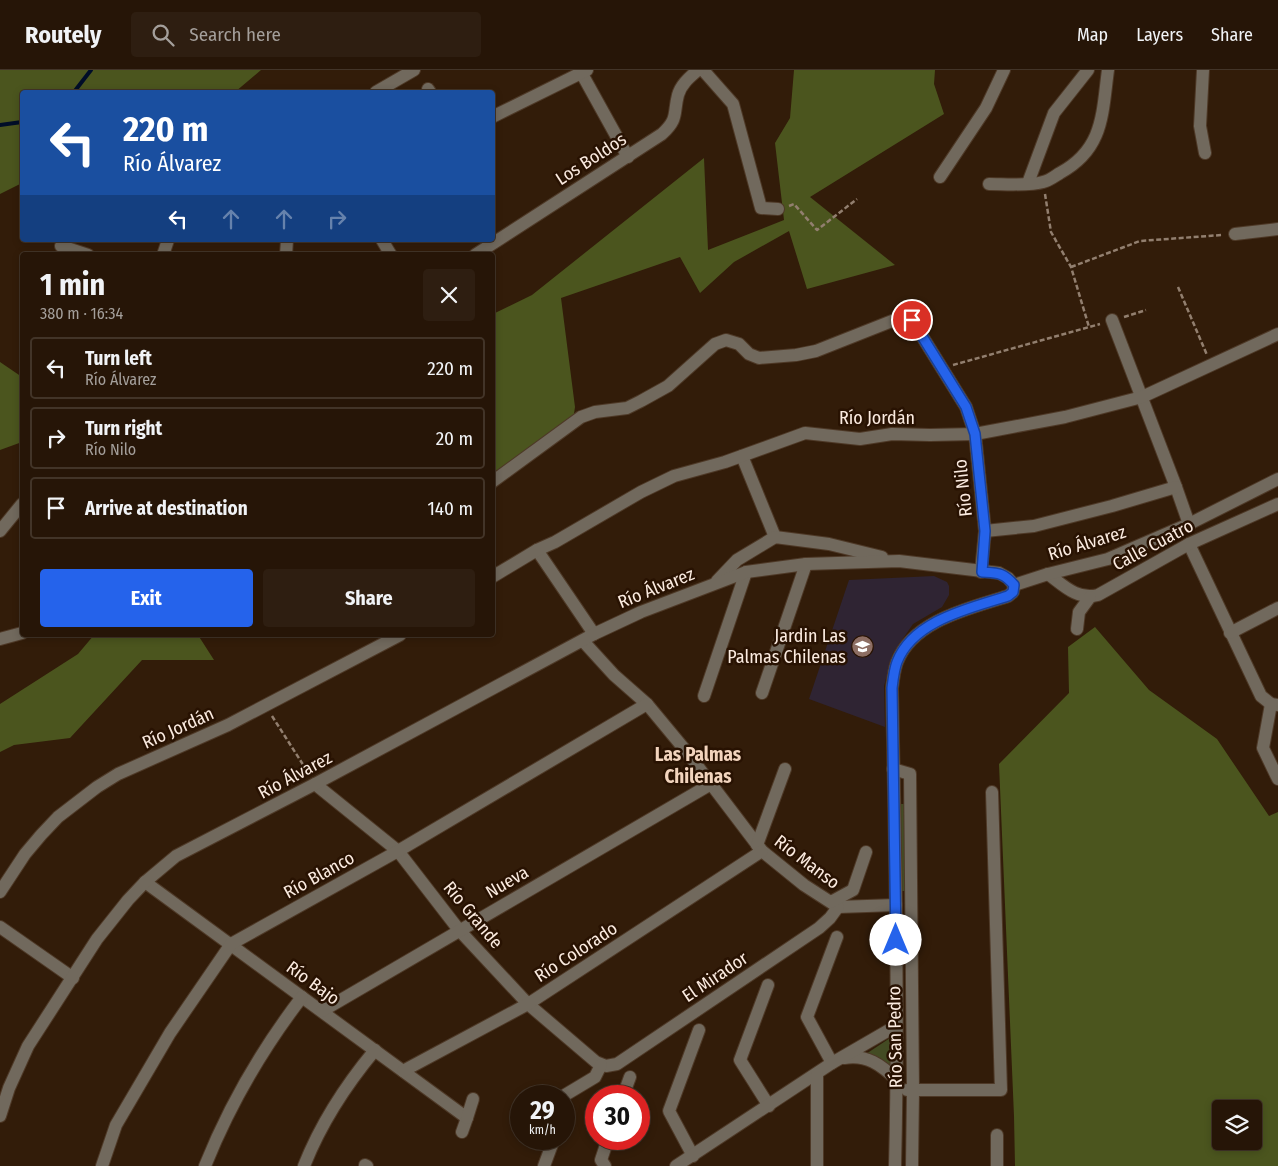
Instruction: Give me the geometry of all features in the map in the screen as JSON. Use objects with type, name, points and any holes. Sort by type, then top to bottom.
[{"type":"street","points":[[379,90],[414,70]]},
{"type":"street","name":"Los Boldos","points":[[480,252],[662,134],[676,116],[678,94],[682,86],[698,70]]},
{"type":"street","points":[[703,70],[733,104],[761,208],[778,209]]},
{"type":"street","points":[[940,177],[986,108],[1004,70]]},
{"type":"street","points":[[1028,183],[1054,112],[1088,70]]},
{"type":"street","points":[[989,184],[1043,182],[1066,170],[1086,154],[1095,140],[1102,118],[1108,70]]},
{"type":"street","points":[[1202,70],[1200,126],[1205,152]]},
{"type":"street","points":[[495,116],[584,72],[628,156]]},
{"type":"street","points":[[1234,234],[1278,229]]},
{"type":"street","points":[[61,246],[79,252]]},
{"type":"street","name":"Río Nilo","points":[[495,480],[581,417],[595,412],[627,408],[668,386],[715,344],[726,340],[739,344],[748,354],[759,358],[776,357],[816,351],[898,319],[912,320],[966,407],[975,434],[985,531],[982,572]]},
{"type":"street","points":[[1112,320],[1189,524]]},
{"type":"street","name":"Río Jordán","points":[[495,575],[641,492],[674,476],[742,456],[805,433],[860,439],[892,434],[930,436],[975,434],[1065,417],[1142,397],[1278,334]]},
{"type":"street","points":[[742,456],[775,537]]},
{"type":"street","name":"Río Álvarez","points":[[714,584],[737,560],[775,537],[829,544],[899,562],[1000,573],[1014,585],[1048,574],[1108,559],[1189,524],[1278,479]]},
{"type":"street","points":[[985,531],[1034,526],[1176,487]]},
{"type":"street","name":"Calle Cuatro","points":[[1090,597],[1098,595],[1189,544],[1278,504]]},
{"type":"street","points":[[0,531],[20,506]]},
{"type":"street","points":[[1189,544],[1261,696],[1274,704],[1263,748],[1278,779]]},
{"type":"street","name":"Río Manso","points":[[537,550],[588,638],[614,675],[647,704],[686,751],[759,848],[804,884],[834,904],[896,905]]},
{"type":"street","name":"Río Álvarez","points":[[0,1116],[9,1088],[28,1046],[84,958],[111,920],[146,882],[176,856],[316,784],[588,638],[641,612],[746,572],[806,564],[899,562]]},
{"type":"street","points":[[762,693],[806,564]]},
{"type":"street","points":[[704,696],[746,572]]},
{"type":"street","points":[[1048,574],[1072,592],[1090,597],[1079,612],[1077,629]]},
{"type":"street","name":"Río San Pedro","points":[[895,1166],[897,1085],[896,905],[892,688],[898,661],[907,646],[919,633],[944,617],[1008,596],[1013,592],[1014,585]]},
{"type":"street","points":[[1230,633],[1278,608]]},
{"type":"street","points":[[0,639],[20,634]]},
{"type":"street","name":"Río Jordán","points":[[0,892],[20,860],[41,835],[64,812],[97,787],[118,774],[228,725],[396,637]]},
{"type":"street","name":"Río Blanco","points":[[102,1166],[116,1125],[170,1033],[230,944],[398,851],[647,704]]},
{"type":"street","points":[[759,848],[785,769]]},
{"type":"street","name":"Río San Pedro","points":[[893,769],[910,774],[912,1166]]},
{"type":"street","name":"Río Grande","points":[[316,784],[398,851],[459,930],[528,1004],[604,1066]]},
{"type":"street","name":"Nueva","points":[[322,1011],[711,784]]},
{"type":"street","points":[[837,1061],[862,1057],[885,1068],[897,1085],[913,1090],[1001,1090],[992,792]]},
{"type":"street","name":"Río Colorado","points":[[403,1071],[528,1004],[759,848]]},
{"type":"street","points":[[834,904],[853,890],[866,852]]},
{"type":"street","name":"Río Bajo","points":[[146,882],[463,1115]]},
{"type":"street","name":"El Mirador","points":[[604,1066],[617,1064],[819,928],[830,918],[834,904]]},
{"type":"street","points":[[0,926],[73,978]]},
{"type":"street","points":[[836,937],[807,1017],[837,1061]]},
{"type":"street","points":[[768,985],[740,1060],[769,1106]]},
{"type":"street","points":[[205,1166],[226,1118],[253,1067],[302,997]]},
{"type":"street","points":[[676,1166],[837,1061],[896,1026]]},
{"type":"street","points":[[693,1156],[669,1111],[699,1030]]},
{"type":"street","points":[[304,1166],[334,1104],[375,1050]]},
{"type":"street","points":[[575,1090],[595,1077],[604,1066]]},
{"type":"street","points":[[816,1166],[817,1074]]},
{"type":"street","points":[[627,1085],[630,1077]]},
{"type":"street","points":[[462,1132],[463,1115],[473,1099]]},
{"type":"street","points":[[997,1135],[997,1166]]},
{"type":"street","points":[[544,1166],[550,1150]]},
{"type":"street","points":[[604,1150],[601,1160],[605,1166]]},
{"type":"path","points":[[1043,182],[1051,232],[1071,267],[1088,327]]},
{"type":"path","points":[[778,209],[794,204],[817,230],[856,199]]},
{"type":"path","points":[[1071,267],[1140,241],[1234,234]]},
{"type":"path","points":[[1178,287],[1211,365]]},
{"type":"path","points":[[942,368],[1146,310]]},
{"type":"path","points":[[265,706],[316,784]]},
{"type":"shaded area","name":"Jardin Las Palmas Chilenas","points":[[934,576],[947,582],[949,595],[942,607],[913,624],[893,653],[884,686],[885,727],[809,699],[849,580]]},
{"type":"green space","points":[[0,70],[261,70],[237,90],[20,90],[20,184],[0,194]]},
{"type":"green space","points":[[794,70],[935,70],[934,84],[944,114],[810,197],[895,265],[807,289],[789,231],[734,262],[700,293],[680,257],[561,298],[575,407],[573,420],[497,473],[495,471],[495,313],[532,295],[704,158],[708,250],[784,220],[775,143],[790,118]]},
{"type":"green space","points":[[0,362],[20,376],[20,443],[0,450]]},
{"type":"green space","points":[[1095,627],[1149,690],[1217,739],[1269,816],[1278,812],[1278,1166],[1015,1166],[999,764],[1069,693],[1068,647]]},
{"type":"green space","points":[[92,637],[199,637],[214,660],[142,660],[70,738],[14,745],[0,752],[0,704],[78,654]]},
{"type":"green space","points":[[900,804],[904,804],[905,891],[902,891]]},
{"type":"green space","points":[[890,1038],[890,1065],[866,1054]]},
{"type":"waterway","points":[[76,90],[91,70]]},
{"type":"waterway","points":[[0,125],[20,122]]},
{"type":"place","name":"Jardin Las Palmas Chilenas","points":[[862,646]]},
{"type":"district","name":"Las Palmas Chilenas","points":[[698,765]]},
{"type":"route","points":[[896,940],[892,688],[898,661],[907,646],[919,633],[944,617],[1008,596],[1013,592],[1014,585],[1000,573],[982,572],[985,531],[975,434],[966,407],[912,320]]}]
